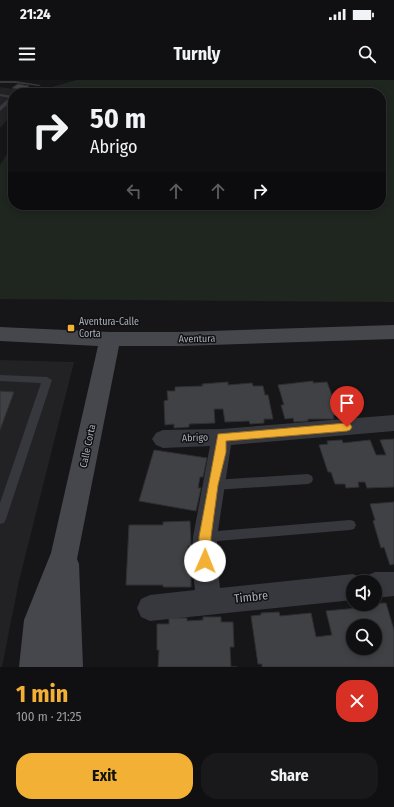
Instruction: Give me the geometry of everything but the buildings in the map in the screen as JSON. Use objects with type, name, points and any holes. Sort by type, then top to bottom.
[{"type":"street","name":"Aventura","points":[[0,334],[110,339],[180,339],[394,332]]},
{"type":"street","name":"Calle Corta","points":[[35,667],[39,620],[65,553],[110,339]]},
{"type":"street","name":"Abrigo","points":[[163,438],[221,437],[394,423]]},
{"type":"street","points":[[209,602],[205,561],[205,537],[213,485],[221,452],[221,437]]},
{"type":"street","name":"Calle Corta","points":[[65,553],[67,667]]},
{"type":"street","points":[[382,585],[394,584]]},
{"type":"street","name":"Timbre","points":[[150,608],[346,588]]},
{"type":"lane","points":[[0,82],[39,85]]},
{"type":"lane","points":[[0,109],[8,102]]},
{"type":"lane","points":[[0,378],[47,380],[0,519]]},
{"type":"lane","points":[[213,485],[308,478]]},
{"type":"lane","points":[[205,537],[350,525]]},
{"type":"shaded area","points":[[77,80],[394,80],[394,302],[0,299],[0,165],[8,152],[8,210],[386,210],[386,88],[48,88]]},
{"type":"shaded area","points":[[0,87],[8,88],[8,119],[0,128]]},
{"type":"shaded area","points":[[0,360],[74,362],[19,581],[2,667],[0,667]]},
{"type":"place","name":"Aventura-Calle Corta","points":[[71,328]]},
{"type":"route","points":[[205,561],[205,537],[213,485],[221,452],[221,437],[347,427]]}]
